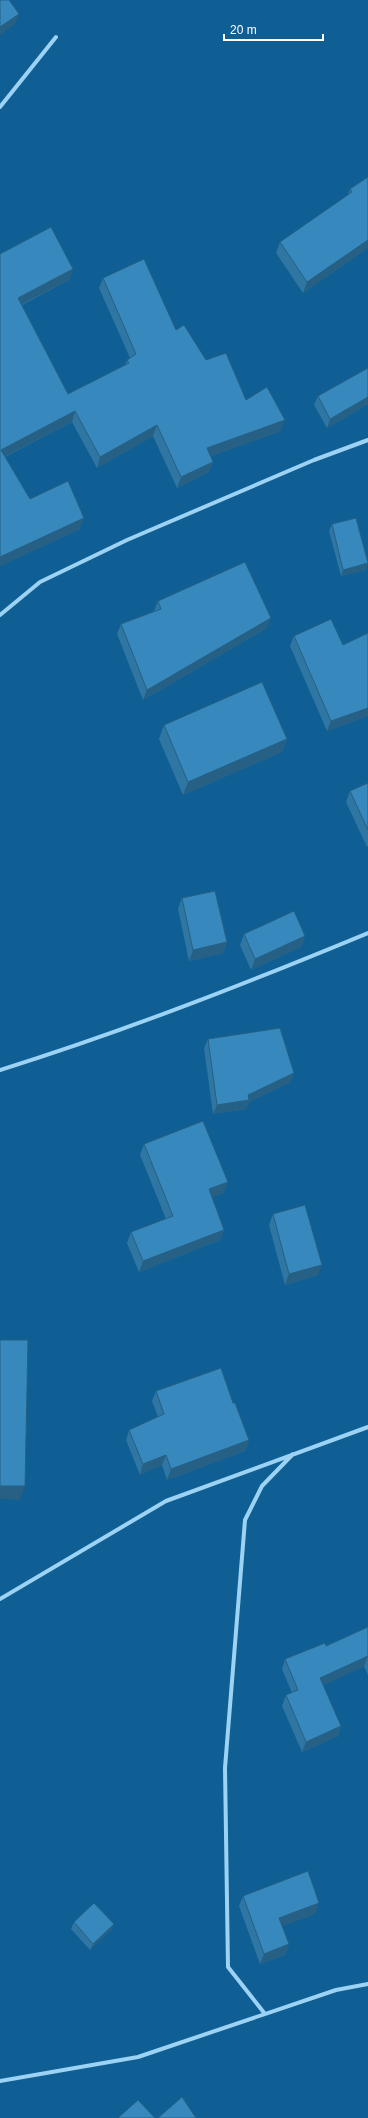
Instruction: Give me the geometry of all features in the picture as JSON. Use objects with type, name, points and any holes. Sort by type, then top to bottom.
[{"type":"street","points":[[0,108],[56,37]]},
{"type":"street","points":[[0,614],[40,582],[127,540],[314,460],[368,440]]},
{"type":"street","points":[[0,1070],[40,1058],[248,982],[368,933]]},
{"type":"street","points":[[0,1599],[166,1502],[368,1427]]},
{"type":"street","points":[[265,2014],[228,1967],[225,1768],[245,1520],[262,1486],[294,1454]]},
{"type":"street","points":[[0,2081],[138,2057],[336,1990],[368,1984]]},
{"type":"building","points":[[0,0],[9,0],[19,14],[0,27]]},
{"type":"building","points":[[368,177],[368,240],[307,282],[280,242],[352,192],[350,189]]},
{"type":"building","points":[[51,227],[73,269],[18,298],[68,394],[129,363],[127,360],[136,354],[103,278],[144,259],[176,330],[184,325],[206,360],[226,353],[246,400],[267,387],[285,420],[207,448],[213,462],[181,477],[157,425],[100,457],[75,411],[1,450],[30,499],[68,481],[84,518],[0,557],[0,254]]},
{"type":"building","points":[[368,368],[368,397],[330,419],[318,396]]},
{"type":"building","points":[[356,518],[368,563],[343,570],[332,524]]},
{"type":"building","points":[[245,562],[271,618],[147,690],[121,624],[161,609],[158,601]]},
{"type":"building","points":[[331,619],[343,645],[368,633],[368,708],[331,721],[294,636]]},
{"type":"building","points":[[262,682],[287,739],[188,782],[164,725]]},
{"type":"building","points":[[368,783],[368,830],[350,791]]},
{"type":"building","points":[[215,891],[227,942],[193,950],[182,898]]},
{"type":"building","points":[[294,911],[305,936],[255,959],[244,934]]},
{"type":"building","points":[[280,1028],[294,1073],[248,1095],[249,1100],[217,1105],[208,1039]]},
{"type":"building","points":[[203,1121],[228,1182],[209,1189],[224,1230],[143,1261],[131,1232],[173,1216],[144,1144]]},
{"type":"building","points":[[305,1205],[322,1265],[289,1274],[273,1214]]},
{"type":"building","points":[[0,1340],[28,1340],[25,1486],[0,1486]]},
{"type":"building","points":[[221,1368],[233,1403],[235,1403],[249,1440],[171,1469],[166,1455],[143,1464],[129,1430],[164,1414],[156,1391]]},
{"type":"building","points":[[368,1627],[368,1656],[320,1678],[341,1726],[306,1742],[286,1695],[298,1690],[285,1659],[325,1643],[326,1646]]},
{"type":"building","points":[[308,1871],[319,1903],[279,1918],[289,1944],[264,1954],[243,1896]]},
{"type":"building","points":[[94,1903],[114,1924],[93,1944],[74,1922]]},
{"type":"building","points":[[182,2097],[196,2118],[158,2118]]},
{"type":"building","points":[[138,2100],[155,2118],[118,2118]]}]
